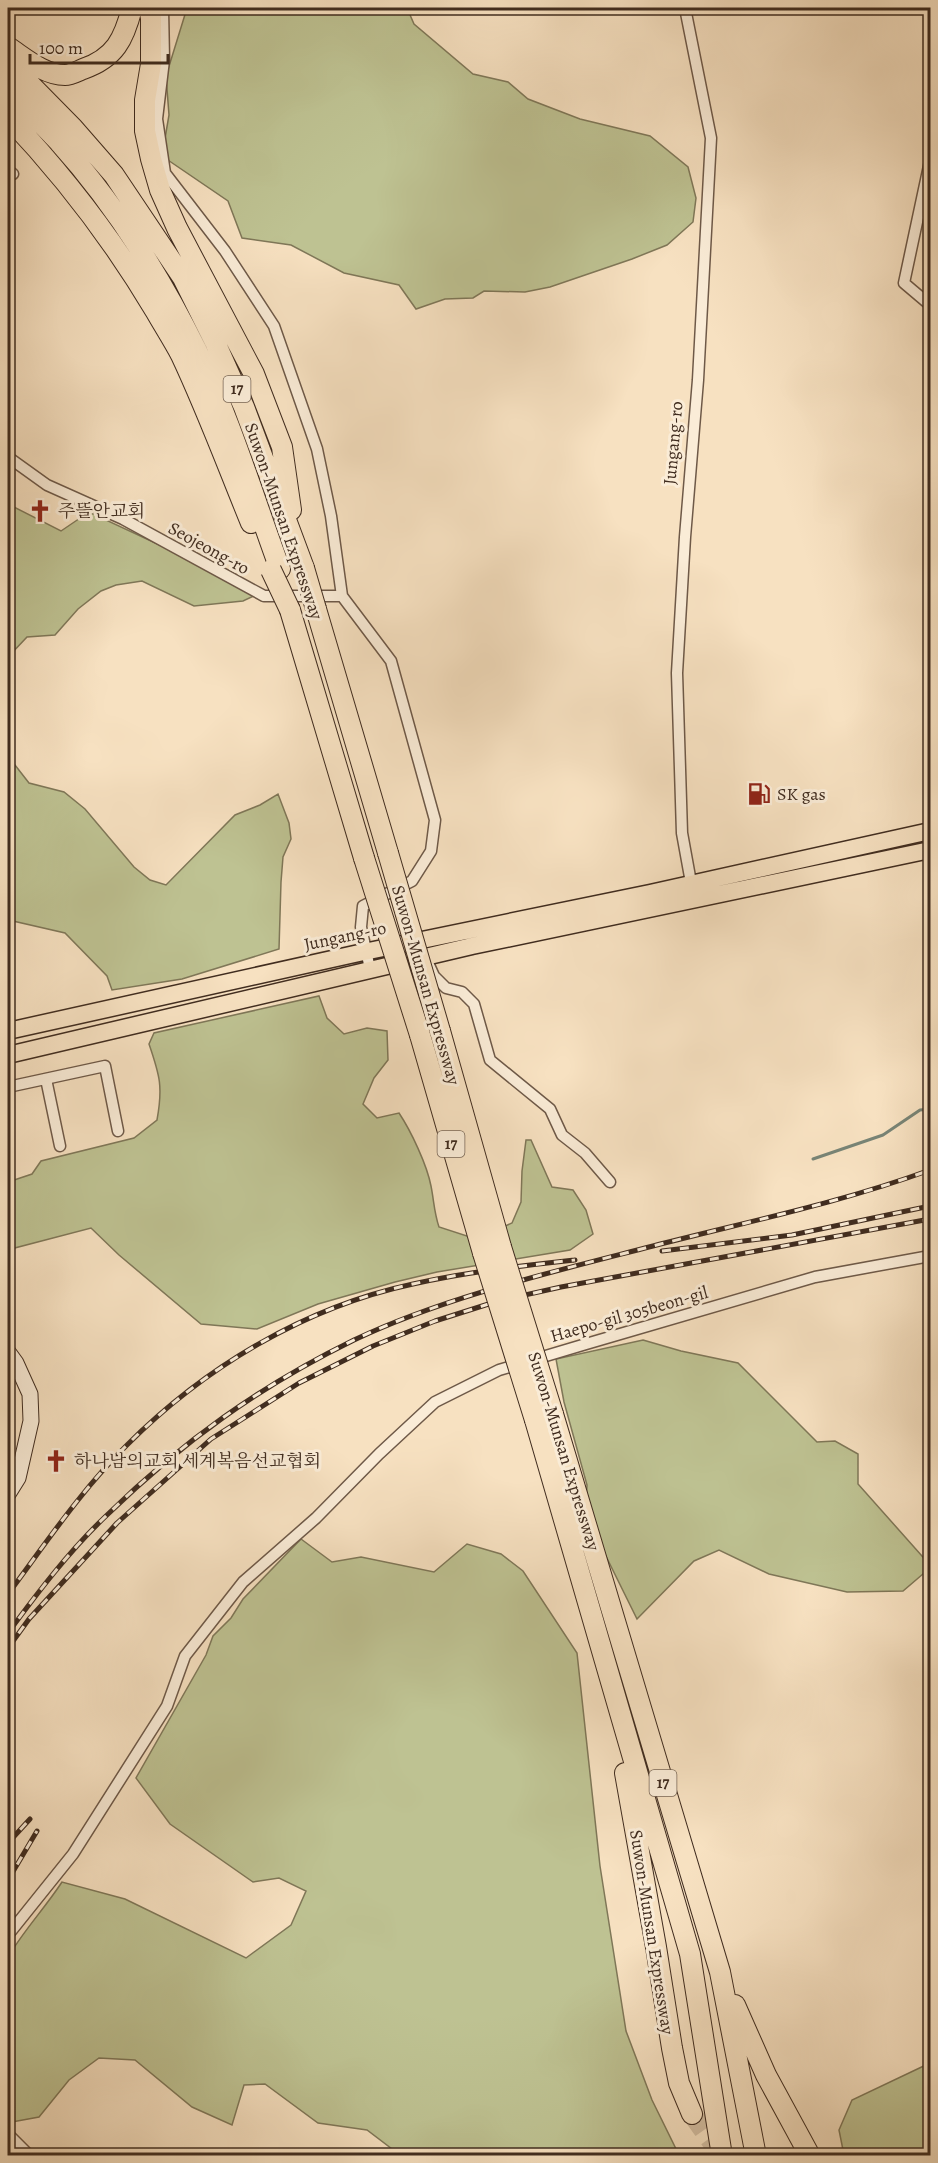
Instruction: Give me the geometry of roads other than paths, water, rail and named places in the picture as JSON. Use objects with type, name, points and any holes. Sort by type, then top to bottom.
[{"type":"highway","points":[[8,47],[39,68],[66,75],[90,66],[114,51],[126,31],[132,8]]},
{"type":"highway","points":[[149,8],[151,64],[145,100],[145,131],[151,159],[160,190],[177,228],[254,374],[282,447],[296,548]]},
{"type":"highway","name":"Suwon-Munsan Expressway","points":[[8,62],[73,128],[114,175],[183,278],[244,406],[304,568],[388,853],[440,1031],[492,1250]]},
{"type":"highway","name":"Suwon-Munsan Expressway","points":[[8,90],[58,142],[129,232],[163,287],[198,353],[244,465],[364,858],[492,1250],[720,1972],[766,2075],[810,2156]]},
{"type":"highway","points":[[8,117],[37,148],[87,210],[135,276],[180,354],[275,569]]},
{"type":"highway","name":"Suwon-Munsan Expressway","points":[[544,1417],[608,1676],[690,1954],[722,2156]]},
{"type":"highway","name":"Suwon-Munsan Expressway","points":[[608,1676],[657,1947],[672,2048],[679,2083],[692,2114]]},
{"type":"highway","name":"Suwon-Munsan Expressway","points":[[720,1972],[756,2156]]},
{"type":"main road","name":"Jungang-ro","points":[[8,1055],[426,957],[930,831]]},
{"type":"main road","name":"Jungang-ro","points":[[8,1031],[366,951],[930,850]]},
{"type":"main road","points":[[8,1352],[16,1363],[30,1394],[31,1421],[18,1478],[8,1494]]},
{"type":"street","points":[[164,8],[164,60],[156,119],[165,173],[225,251],[274,326],[317,448],[331,516],[342,596],[391,661],[435,820],[431,851],[412,881],[363,906],[361,927],[370,969]]},
{"type":"street","name":"Jungang-ro","points":[[684,8],[711,138],[698,380],[677,673],[682,833],[692,892]]},
{"type":"street","points":[[930,161],[904,283],[930,305]]},
{"type":"street","name":"Seojeong-ro","points":[[8,457],[47,485],[123,519],[264,596],[342,596]]},
{"type":"street","points":[[426,957],[434,976],[446,988],[462,992],[474,1004],[490,1060],[550,1109],[562,1135],[585,1153],[610,1182]]},
{"type":"street","points":[[8,1087],[105,1066],[118,1131]]},
{"type":"street","points":[[46,1079],[60,1146]]},
{"type":"street","name":"Haepo-gil 305beon-gil","points":[[8,1935],[73,1854],[167,1706],[185,1656],[243,1582],[316,1518],[379,1454],[435,1402],[499,1370],[815,1277],[930,1256]]},
{"type":"street","points":[[8,2134],[30,2156]]},
{"type":"waterway","points":[[813,1159],[883,1135],[920,1110],[930,1109]]},
{"type":"tunnel","points":[[692,2114],[722,2156]]},
{"type":"railway","points":[[8,1633],[80,1542],[164,1463],[254,1396],[286,1376],[354,1340],[425,1311],[501,1286],[827,1202],[930,1170]]},
{"type":"railway","points":[[662,1251],[792,1235],[930,1206]]},
{"type":"railway","points":[[8,1648],[29,1619],[117,1523],[211,1439],[299,1383],[373,1346],[435,1321],[498,1301],[561,1287],[930,1219]]},
{"type":"railway","points":[[8,1594],[80,1498],[127,1445],[189,1390],[259,1344],[296,1324],[373,1294],[453,1276],[575,1260]]},
{"type":"railway","points":[[8,1843],[30,1819]]},
{"type":"railway","points":[[8,1880],[37,1831]]},
{"type":"place","name":"주뜰안교회","points":[[40,511]]},
{"type":"place","name":"SK gas","points":[[759,794]]},
{"type":"place","name":"하나남의교회 세계복음선교협회","points":[[56,1461]]}]
